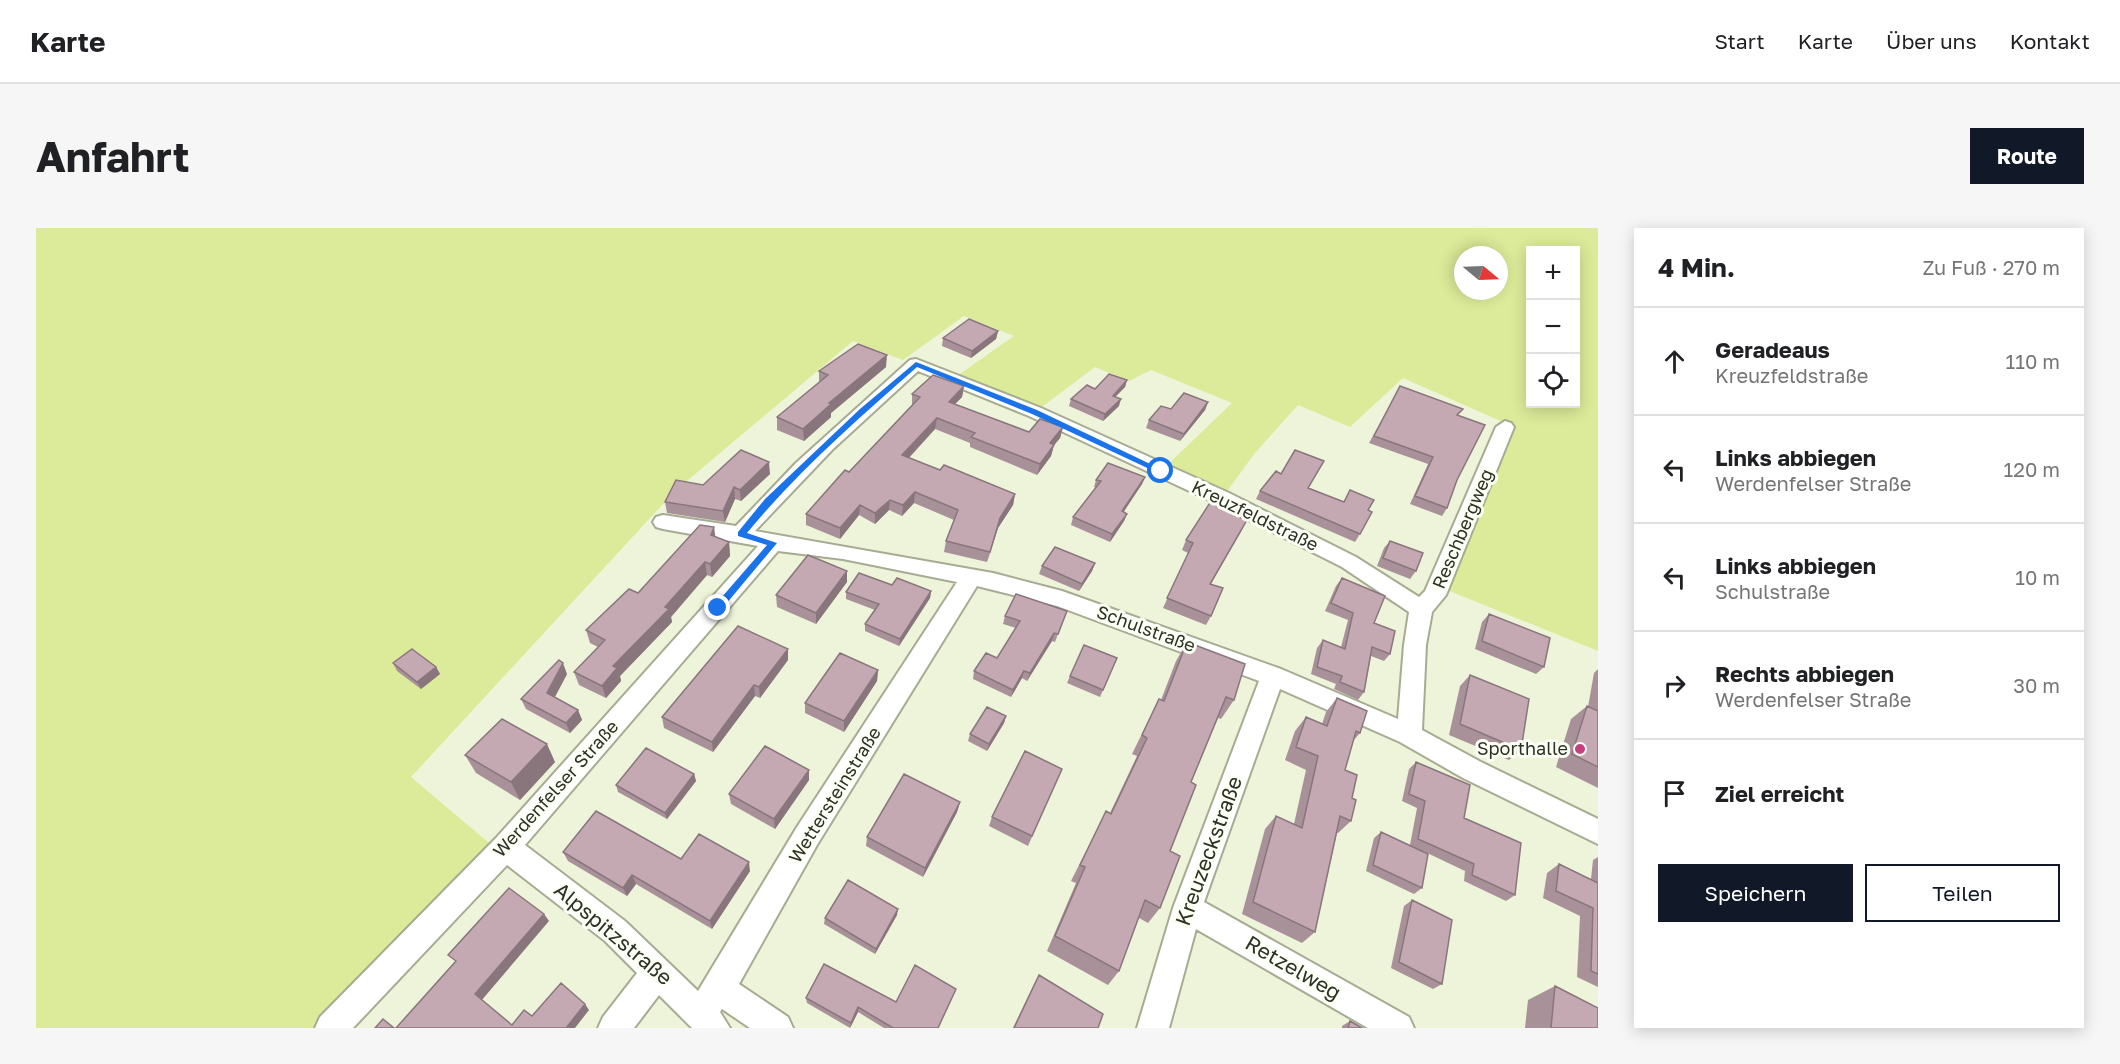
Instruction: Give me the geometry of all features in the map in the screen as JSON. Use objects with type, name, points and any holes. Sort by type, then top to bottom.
[{"type":"street","name":"Kreuzfeldstraße","points":[[741,534],[768,501],[862,411],[916,364],[1026,408],[1231,502],[1349,562],[1421,609]]},
{"type":"street","name":"Reschbergweg","points":[[1409,735],[1415,645],[1421,609],[1435,595],[1439,580],[1505,426]]},
{"type":"street","name":"Schulstraße","points":[[663,522],[741,534],[773,543],[843,552],[1062,599],[1273,676],[1409,735],[1490,779],[1598,832]]},
{"type":"street","name":"Werdenfelser Straße","points":[[331,1028],[506,847],[773,543]]},
{"type":"street","name":"Wettersteinstraße","points":[[711,1010],[807,836],[971,578]]},
{"type":"street","name":"Kreuzeckstraße","points":[[1153,1028],[1187,908],[1273,676]]},
{"type":"street","name":"Alpspitzstraße","points":[[506,847],[615,931],[658,971],[711,1010],[777,1028]]},
{"type":"street","name":"Retzelweg","points":[[1187,908],[1398,1028]]},
{"type":"street","points":[[614,1028],[658,971]]},
{"type":"green space","points":[[36,228],[1598,228],[1598,651],[1447,590],[1514,427],[1403,378],[1350,427],[1298,405],[1255,453],[1222,498],[1161,471],[1232,403],[1151,370],[1129,381],[1095,367],[1035,412],[954,378],[1014,336],[964,316],[903,360],[853,341],[675,491],[411,777],[495,848],[327,1028],[36,1028]]},
{"type":"building","points":[[969,319],[998,331],[972,351],[943,338]]},
{"type":"building","points":[[858,344],[887,355],[829,403],[831,404],[803,429],[777,417],[828,375],[819,371]]},
{"type":"building","points":[[1109,374],[1127,380],[1113,396],[1121,399],[1105,414],[1071,399],[1087,385],[1095,389]]},
{"type":"building","points":[[933,375],[964,386],[949,402],[1029,432],[1040,419],[1063,427],[1050,443],[1054,445],[1040,464],[971,437],[975,433],[937,418],[902,455],[940,470],[944,465],[1015,494],[1000,518],[990,552],[946,541],[958,510],[915,492],[903,505],[890,500],[875,513],[860,505],[840,528],[806,514],[845,470],[849,472],[920,397],[912,394]]},
{"type":"building","points":[[1400,386],[1463,409],[1457,415],[1485,425],[1457,480],[1447,508],[1415,496],[1433,457],[1374,436]]},
{"type":"building","points":[[1184,393],[1208,402],[1184,434],[1149,420],[1161,406],[1171,409]]},
{"type":"building","points":[[741,450],[769,462],[740,490],[734,487],[723,511],[665,502],[676,480],[703,485]]},
{"type":"building","points":[[1295,450],[1324,461],[1308,488],[1344,502],[1350,490],[1374,500],[1368,510],[1372,512],[1360,534],[1260,491],[1276,471],[1281,474]]},
{"type":"building","points":[[1108,463],[1145,477],[1122,511],[1127,514],[1112,534],[1073,517],[1101,481],[1096,480]]},
{"type":"building","points":[[1213,498],[1235,507],[1231,514],[1247,520],[1210,584],[1223,588],[1211,616],[1167,598],[1193,543],[1186,540]]},
{"type":"building","points":[[700,525],[714,527],[711,535],[729,542],[710,564],[705,562],[665,607],[669,609],[613,666],[617,668],[602,686],[574,672],[605,640],[586,630],[629,589],[638,593]]},
{"type":"building","points":[[1390,541],[1423,553],[1416,571],[1383,558]]},
{"type":"building","points":[[1055,547],[1095,563],[1082,584],[1042,566]]},
{"type":"building","points":[[808,555],[847,571],[816,613],[776,595]]},
{"type":"building","points":[[859,573],[892,585],[897,578],[931,591],[900,639],[865,624],[879,604],[846,592]]},
{"type":"building","points":[[1342,578],[1385,596],[1374,623],[1395,631],[1390,654],[1372,647],[1364,692],[1340,682],[1342,676],[1317,667],[1323,640],[1345,649],[1353,613],[1331,603]]},
{"type":"building","points":[[1016,594],[1067,611],[1058,634],[1054,633],[1030,673],[1024,671],[1013,690],[974,671],[986,653],[997,658],[1020,621],[1005,616]]},
{"type":"building","points":[[1489,614],[1550,638],[1544,667],[1482,641]]},
{"type":"building","points":[[738,626],[788,649],[759,687],[754,685],[712,742],[662,717]]},
{"type":"building","points":[[1187,642],[1245,664],[1234,700],[1226,697],[1191,782],[1196,785],[1170,851],[1180,856],[1160,908],[1145,900],[1119,971],[1055,936],[1085,867],[1080,865],[1106,811],[1111,814],[1147,738],[1142,735],[1159,699],[1164,701]]},
{"type":"building","points":[[1084,645],[1117,658],[1103,690],[1070,676]]},
{"type":"building","points":[[412,649],[436,667],[417,682],[393,663]]},
{"type":"building","points":[[840,653],[878,670],[844,721],[805,703]]},
{"type":"building","points":[[559,660],[563,663],[547,693],[578,710],[566,723],[521,699]]},
{"type":"building","points":[[1470,675],[1529,699],[1521,750],[1460,724]]},
{"type":"building","points":[[1337,698],[1367,711],[1360,733],[1356,731],[1345,770],[1357,775],[1352,798],[1356,800],[1351,821],[1340,816],[1315,932],[1253,902],[1276,816],[1302,828],[1318,756],[1296,747],[1306,717],[1327,726]]},
{"type":"building","points":[[1587,706],[1598,711],[1598,767],[1572,754]]},
{"type":"building","points":[[987,707],[1006,716],[989,744],[970,734]]},
{"type":"building","points":[[502,719],[547,744],[511,782],[465,755]]},
{"type":"building","points":[[765,746],[809,770],[774,819],[729,794]]},
{"type":"building","points":[[646,748],[694,774],[665,813],[616,785]]},
{"type":"building","points":[[1025,751],[1062,769],[1032,836],[992,817]]},
{"type":"building","points":[[1416,762],[1470,785],[1464,818],[1521,843],[1515,895],[1472,875],[1474,864],[1418,839],[1425,801],[1409,794]]},
{"type":"building","points":[[904,774],[960,802],[925,868],[867,837]]},
{"type":"building","points":[[596,811],[681,859],[699,834],[749,862],[710,921],[632,875],[623,888],[563,852]]},
{"type":"building","points":[[1381,832],[1428,854],[1422,888],[1373,865]]},
{"type":"building","points":[[1559,864],[1598,883],[1598,974],[1591,971],[1593,908],[1556,891]]},
{"type":"building","points":[[848,880],[898,909],[876,949],[825,918]]},
{"type":"building","points":[[509,888],[544,914],[475,994],[512,1025],[524,1010],[532,1016],[561,983],[585,1004],[566,1028],[396,1028],[456,961],[448,955]]},
{"type":"building","points":[[1412,900],[1452,920],[1442,984],[1399,962]]},
{"type":"building","points":[[824,964],[896,1002],[915,965],[956,989],[938,1028],[893,1028],[858,1007],[851,1023],[806,998]]},
{"type":"building","points":[[1039,975],[1103,1014],[1098,1028],[1014,1028]]},
{"type":"building","points":[[1555,986],[1598,1008],[1598,1028],[1551,1028]]},
{"type":"building","points":[[383,1019],[394,1028],[375,1028]]},
{"type":"building","points":[[1350,1021],[1362,1028],[1348,1028]]},
{"type":"place","name":"Sporthalle","points":[[1580,749]]},
{"type":"route","points":[[718,608],[773,543],[741,534],[768,501],[862,411],[916,364],[973,385],[1035,412],[1161,471]]}]
